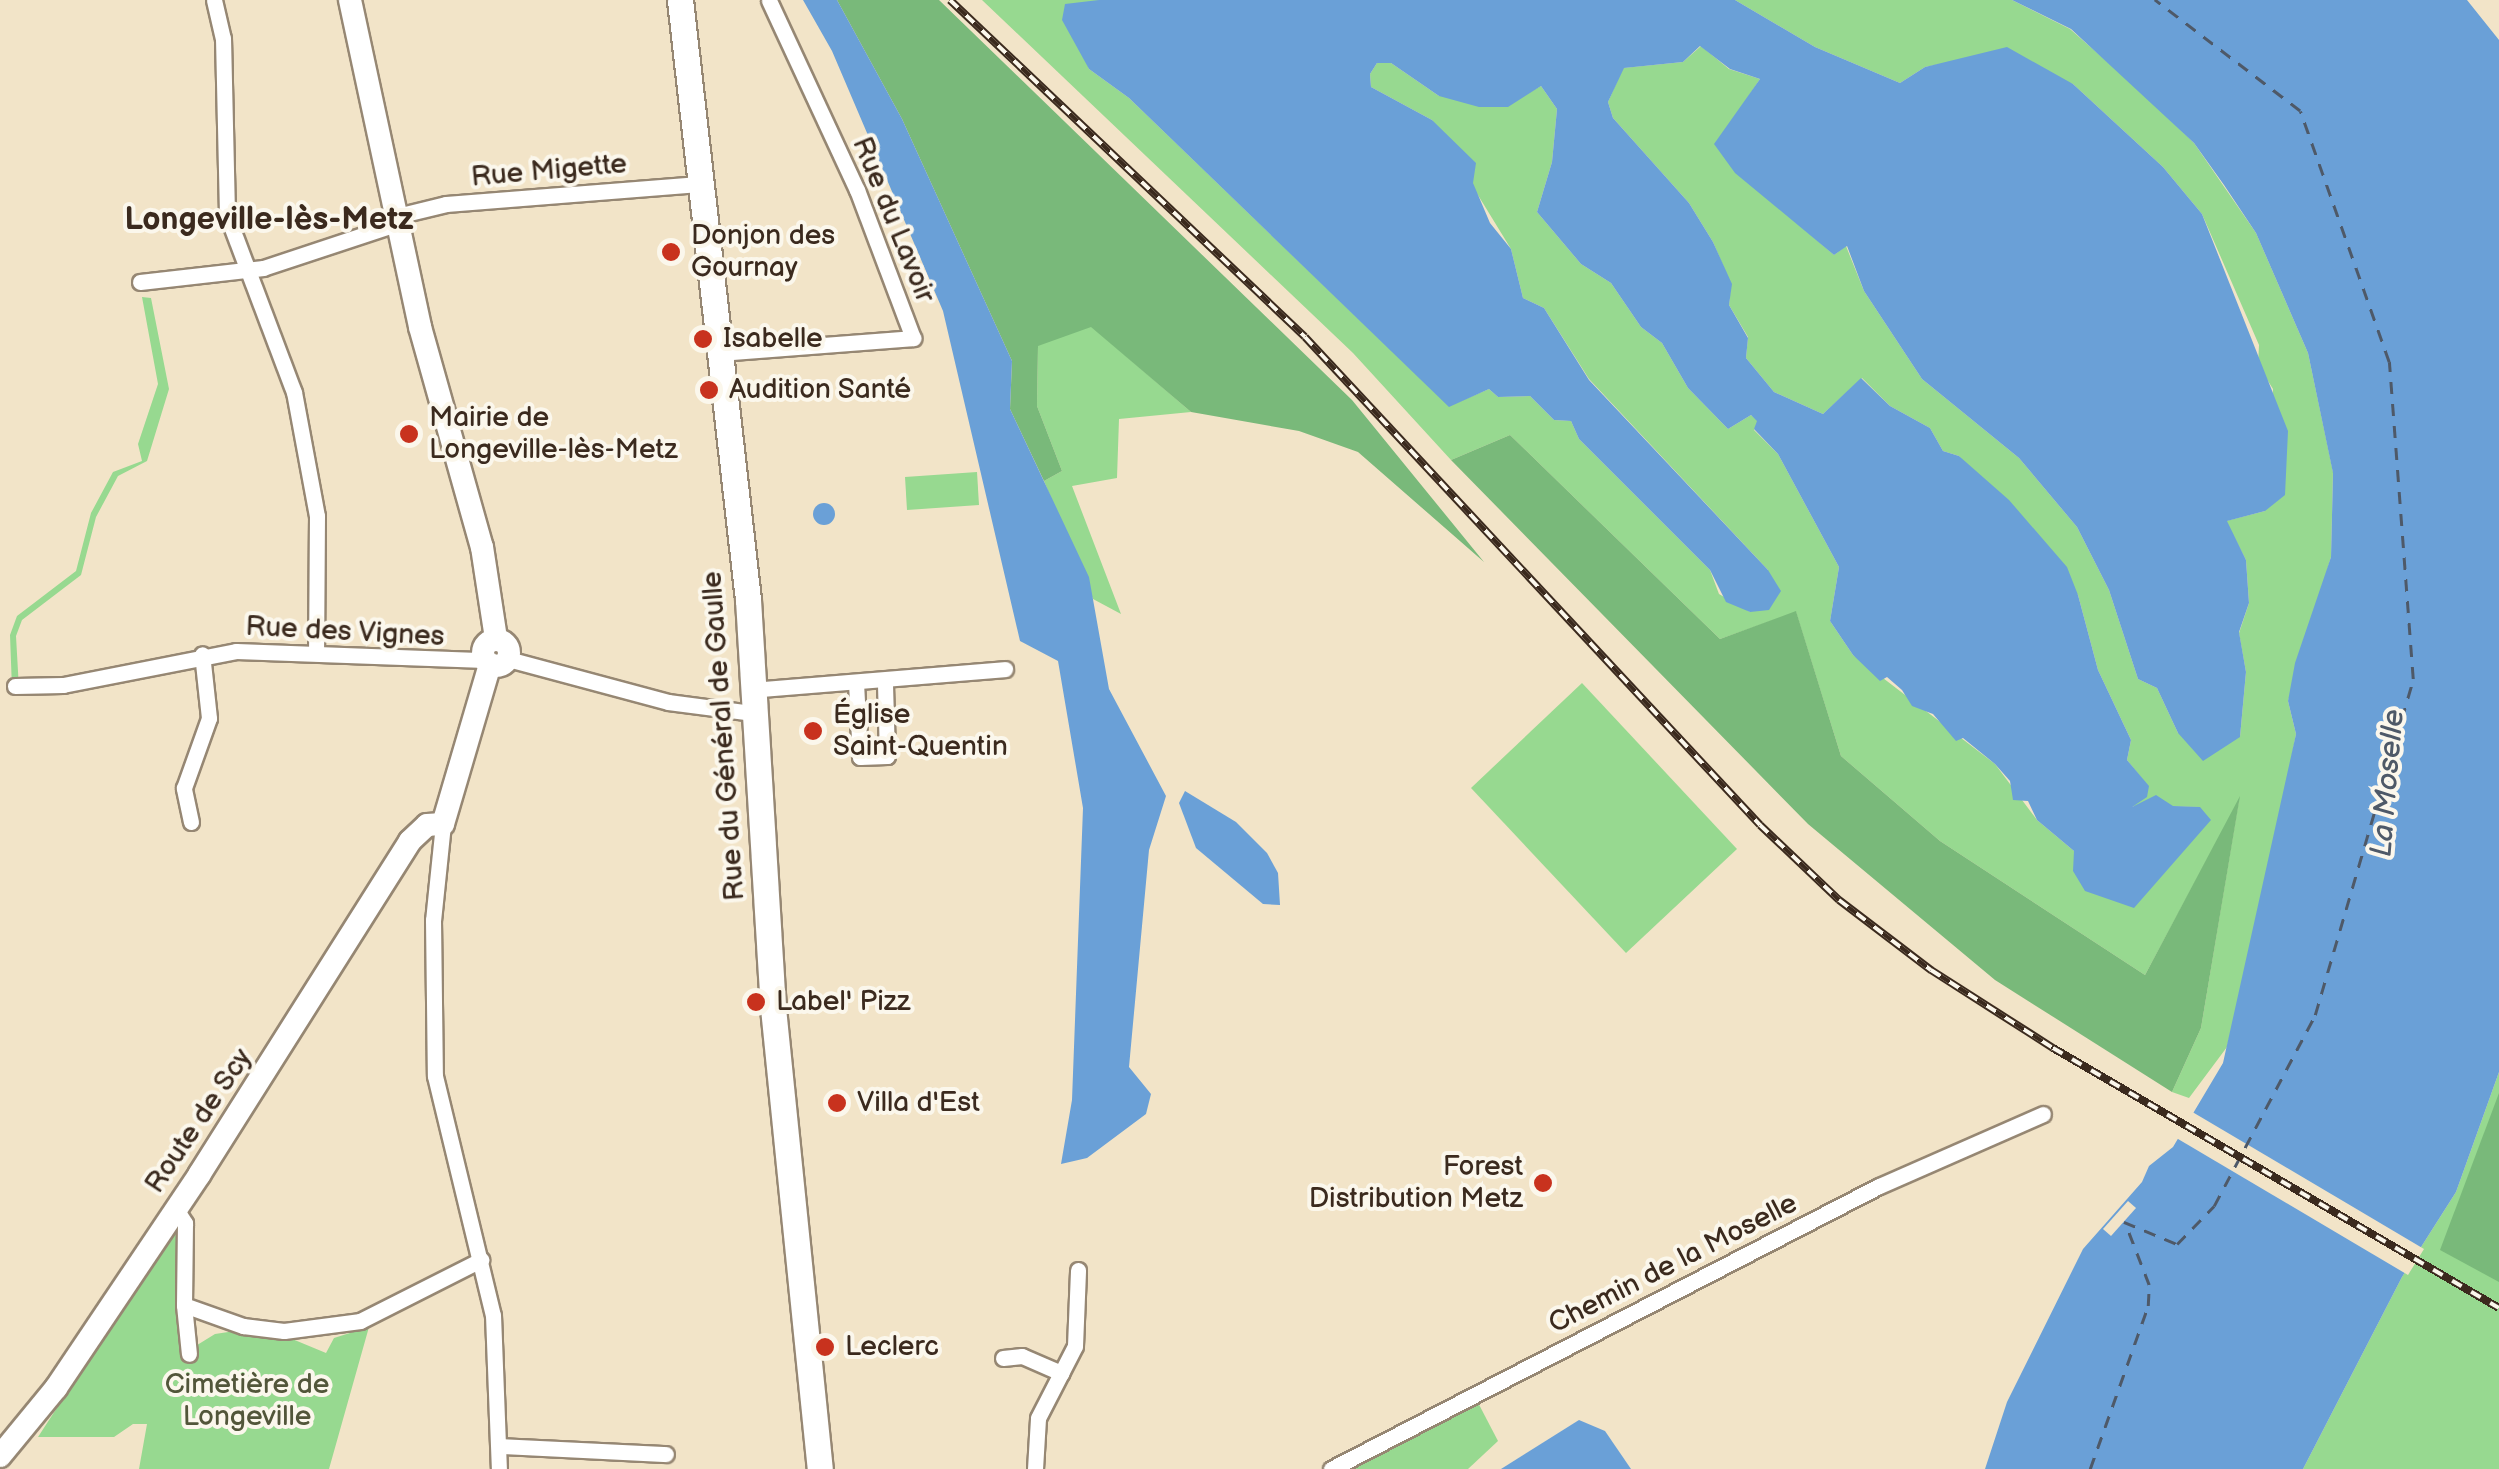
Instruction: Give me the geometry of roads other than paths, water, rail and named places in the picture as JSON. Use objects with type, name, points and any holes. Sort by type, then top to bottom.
[{"type":"main road","name":"Rue du Général de Gaulle","points":[[680,0],[748,600],[773,1008],[820,1469]]},
{"type":"street","points":[[214,0],[223,38],[227,214],[294,392],[317,516],[316,651]]},
{"type":"street","points":[[350,0],[401,219],[420,327],[482,547],[495,655],[443,824],[433,920],[434,1076],[481,1260],[499,1364],[499,1469]]},
{"type":"street","name":"Rue du Lavoir","points":[[720,353],[913,338],[857,190],[769,0]]},
{"type":"street","name":"Rue Migette","points":[[140,282],[246,269],[308,256],[446,204],[702,184]]},
{"type":"street","name":"Rue des Vignes","points":[[15,686],[63,685],[202,654],[316,651],[495,655],[668,702],[752,702],[856,683],[1005,669]]},
{"type":"street","points":[[191,822],[184,788],[209,718],[202,654]]},
{"type":"street","points":[[856,683],[860,757],[886,756],[884,682]]},
{"type":"street","name":"Route de Scy","points":[[0,1456],[56,1388],[176,1209],[410,841],[426,824],[443,824]]},
{"type":"street","name":"Chemin de la Moselle","points":[[1331,1469],[1879,1186],[2043,1114]]},
{"type":"street","points":[[176,1209],[185,1223],[184,1304],[189,1354]]},
{"type":"street","points":[[184,1304],[243,1326],[328,1328],[360,1321],[481,1260]]},
{"type":"street","points":[[1036,1469],[1038,1418],[1075,1346],[1078,1270]]},
{"type":"street","points":[[1003,1358],[1022,1356],[1062,1373]]},
{"type":"street","points":[[500,1446],[666,1454]]},
{"type":"water","points":[[803,0],[837,0],[902,119],[1012,361],[1010,409],[1089,577],[1109,689],[1166,796],[1149,850],[1129,1067],[1151,1094],[1146,1114],[1087,1158],[1061,1164],[1072,1100],[1083,808],[1058,661],[1020,641],[943,311],[832,51]]},
{"type":"water","points":[[1099,0],[1735,0],[1815,47],[1900,83],[1925,67],[2007,47],[2073,84],[2163,167],[2202,214],[2288,431],[2285,495],[2265,511],[2227,521],[2246,560],[2249,603],[2239,632],[2246,672],[2240,737],[2203,761],[2178,733],[2157,688],[2138,679],[2109,590],[2077,527],[2019,458],[1922,379],[1864,291],[1847,246],[1834,255],[1735,173],[1714,144],[1760,79],[1730,69],[1700,46],[1683,62],[1624,68],[1608,102],[1613,118],[1689,203],[1713,242],[1732,284],[1729,305],[1748,338],[1746,358],[1774,392],[1823,414],[1861,378],[1890,406],[1930,428],[1943,451],[1959,456],[2009,500],[2067,567],[2098,670],[2131,740],[2127,760],[2149,786],[2147,797],[2132,807],[2156,795],[2173,806],[2200,807],[2211,820],[2134,908],[2085,891],[2073,871],[2074,851],[2037,820],[2028,801],[2013,800],[2010,781],[1995,764],[1963,738],[1956,741],[1933,714],[1912,706],[1887,677],[1880,681],[1853,655],[1830,621],[1839,567],[1778,454],[1754,429],[1757,421],[1751,415],[1728,429],[1688,388],[1662,343],[1641,327],[1611,283],[1581,264],[1537,212],[1552,162],[1557,109],[1541,86],[1508,107],[1479,107],[1439,96],[1391,63],[1377,63],[1370,74],[1371,87],[1432,120],[1476,163],[1473,183],[1490,223],[1511,249],[1523,298],[1544,308],[1589,380],[1768,570],[1781,591],[1769,610],[1750,612],[1726,602],[1710,570],[1579,439],[1571,421],[1554,420],[1530,396],[1498,397],[1489,389],[1449,407],[1129,98],[1089,69],[1062,20],[1065,4]]},
{"type":"water","name":"La Moselle","points":[[2012,0],[2467,0],[2499,40],[2499,1072],[2456,1192],[2402,1277],[2303,1469],[1985,1469],[2007,1402],[2083,1249],[2142,1182],[2149,1166],[2173,1147],[2223,1063],[2296,734],[2288,701],[2295,663],[2331,557],[2333,473],[2308,353],[2256,233],[2224,185],[2194,143],[2071,29]]},
{"type":"water","points":[[820,503],[828,503],[835,514],[828,525],[820,525],[813,518],[813,510]]},
{"type":"water","points":[[1185,791],[1236,822],[1267,853],[1278,873],[1280,905],[1263,904],[1196,848],[1179,803]]},
{"type":"water","points":[[1579,1420],[1605,1431],[1631,1469],[1501,1469]]},
{"type":"railway","points":[[950,0],[1305,337],[1760,825],[1839,900],[1931,970],[2053,1048],[2499,1308]]},
{"type":"place","name":"Donjon des Gournay","points":[[671,252]]},
{"type":"place","name":"Isabelle","points":[[703,339]]},
{"type":"place","name":"Audition Santé","points":[[709,390]]},
{"type":"place","name":"Mairie de Longeville-lès-Metz","points":[[409,434]]},
{"type":"place","name":"Église Saint-Quentin","points":[[813,731]]},
{"type":"place","name":"Label' Pizz","points":[[756,1002]]},
{"type":"place","name":"Villa d'Est","points":[[837,1103]]},
{"type":"place","name":"Forest Distribution Metz","points":[[1543,1183]]},
{"type":"place","name":"Leclerc","points":[[825,1347]]},
{"type":"district","name":"Longeville-lès-Metz","points":[[269,220]]},
{"type":"park label","name":"Cimetière de Longeville","points":[[247,1401]]}]
